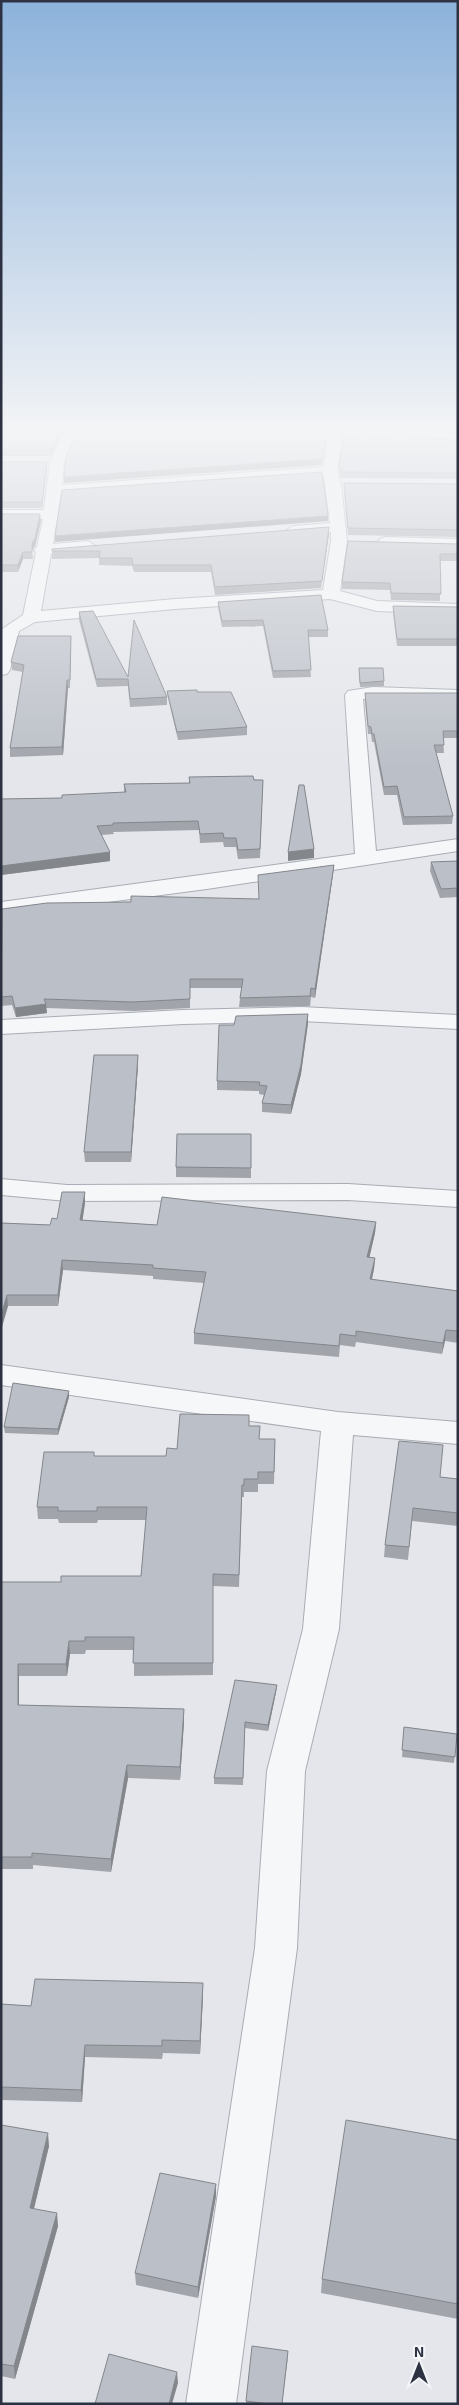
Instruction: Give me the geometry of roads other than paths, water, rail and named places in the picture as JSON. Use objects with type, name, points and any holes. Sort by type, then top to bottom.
[{"type":"street","points":[[31,617],[43,545]]},
{"type":"street","points":[[331,594],[337,545]]},
{"type":"street","points":[[42,550],[99,546]]},
{"type":"street","points":[[1,670],[6,630],[31,617],[175,604],[331,594],[352,602],[393,607],[458,609]]},
{"type":"street","points":[[366,857],[354,695],[373,692],[458,695]]},
{"type":"street","points":[[1,909],[207,882],[366,857],[458,845]]},
{"type":"street","points":[[1,1027],[182,1017],[302,1014],[458,1022]]},
{"type":"street","points":[[1,1187],[67,1193],[348,1192],[458,1199]]},
{"type":"street","points":[[1,1375],[338,1423],[458,1433]]},
{"type":"street","points":[[211,2404],[276,1948],[286,1771],[321,1629],[338,1423]]}]
